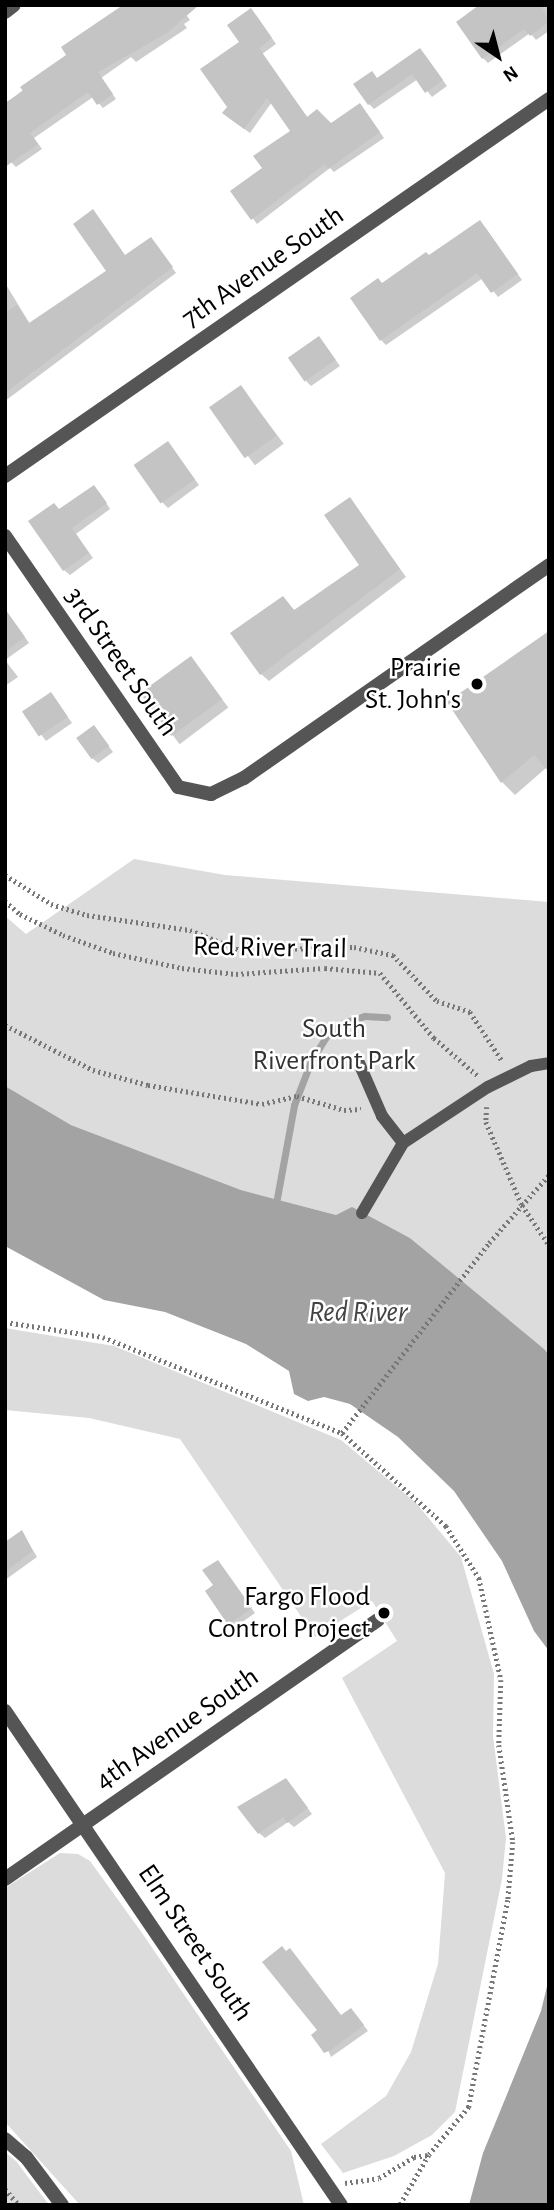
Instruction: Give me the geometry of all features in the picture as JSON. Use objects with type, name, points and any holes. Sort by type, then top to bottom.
[{"type":"street","points":[[5,12],[14,5]]},
{"type":"street","name":"7th Avenue South","points":[[5,476],[549,99]]},
{"type":"street","name":"3rd Street South","points":[[5,536],[178,787],[211,794],[244,778],[549,565]]},
{"type":"street","name":"4th Avenue South","points":[[5,1879],[378,1620]]},
{"type":"street","name":"Elm Street South","points":[[5,1711],[331,2185],[341,2205]]},
{"type":"street","points":[[5,2138],[26,2157],[62,2205]]},
{"type":"lane","points":[[359,1063],[379,1109],[403,1143]]},
{"type":"lane","points":[[362,1213],[403,1143],[512,1075],[549,1063]]},
{"type":"path","points":[[5,875],[51,904],[75,912],[190,930],[240,950],[354,947],[393,954],[437,1001],[470,1012],[512,1075]]},
{"type":"path","name":"Red River Trail","points":[[5,901],[20,914],[63,935],[113,953],[181,968],[236,974],[325,968],[380,973]]},
{"type":"path","points":[[5,1025],[93,1070],[148,1085],[262,1104],[297,1096],[344,1110],[379,1109]]},
{"type":"path","points":[[342,1433],[489,1243],[549,1175]]},
{"type":"path","points":[[5,1322],[103,1337],[342,1433],[406,1486],[464,1550],[479,1578],[501,1680],[499,1745],[513,1842],[508,1900],[469,2107],[429,2155],[400,2205]]},
{"type":"path","points":[[331,2185],[379,2178],[414,2157],[429,2155]]},
{"type":"path","points":[[5,2189],[19,2205]]},
{"type":"green space","name":"South Riverfront Park","points":[[134,859],[225,875],[549,902],[549,1355],[410,1238],[352,1208],[336,1215],[241,1190],[71,1125],[5,1086],[5,916],[26,934]]},
{"type":"green space","points":[[5,1328],[114,1346],[341,1440],[416,1503],[461,1557],[494,1674],[493,1736],[506,1838],[502,1879],[455,2112],[432,2135],[394,2156],[343,2173],[321,2144],[386,2096],[411,2052],[438,1964],[445,1873],[342,1678],[397,1641],[372,1601],[315,1637],[180,1439],[89,1418],[5,1410]]},
{"type":"green space","points":[[60,1853],[78,1854],[90,1861],[142,1933],[291,2151],[304,2205],[80,2205],[5,2122],[5,1888]]},
{"type":"green space","points":[[5,2152],[16,2161],[49,2205],[5,2205]]},
{"type":"water","name":"Red River","points":[[5,1086],[71,1125],[241,1190],[336,1215],[352,1207],[410,1238],[544,1349],[549,1355],[549,1651],[534,1631],[502,1561],[454,1491],[398,1437],[350,1404],[324,1397],[308,1401],[294,1394],[289,1371],[246,1344],[165,1312],[104,1300],[5,1246]]},
{"type":"water","points":[[549,1978],[549,2205],[469,2205],[483,2153],[541,2011]]},
{"type":"building","points":[[123,5],[199,5],[167,33],[98,72],[113,94],[97,105],[88,92],[30,133],[38,144],[5,167],[5,103],[23,91],[20,87],[66,55],[61,47]]},
{"type":"building","points":[[479,5],[541,5],[549,22],[530,36],[524,29],[482,59],[456,22]]},
{"type":"building","points":[[251,8],[272,38],[259,48],[307,117],[317,109],[331,123],[360,103],[380,132],[328,169],[325,164],[251,220],[230,191],[262,168],[253,156],[290,131],[267,98],[244,129],[222,113],[227,107],[200,69],[239,42],[227,25]]},
{"type":"building","points":[[420,48],[443,80],[425,93],[412,74],[368,105],[353,84],[372,71],[377,78]]},
{"type":"building","points":[[93,209],[125,255],[151,237],[173,267],[5,393],[5,313],[17,305],[29,323],[106,271],[73,224]]},
{"type":"building","points":[[480,220],[518,274],[491,293],[477,273],[380,341],[350,298],[378,278],[382,283],[426,252],[429,255]]},
{"type":"building","points":[[319,336],[336,360],[305,382],[288,358]]},
{"type":"building","points":[[241,385],[277,436],[245,458],[209,407]]},
{"type":"building","points":[[168,441],[195,480],[161,504],[134,465]]},
{"type":"building","points":[[94,485],[107,503],[72,528],[89,553],[63,571],[28,521],[54,503],[59,509]]},
{"type":"building","points":[[350,497],[400,569],[260,675],[230,633],[283,596],[294,610],[359,565],[324,515]]},
{"type":"building","points":[[5,609],[25,637],[5,652]]},
{"type":"building","points":[[549,631],[549,772],[534,755],[501,783],[447,702]]},
{"type":"building","points":[[191,656],[222,699],[171,736],[140,693]]},
{"type":"building","points":[[51,692],[68,717],[39,736],[22,712]]},
{"type":"building","points":[[94,725],[109,746],[91,759],[76,738]]},
{"type":"building","points":[[22,1530],[33,1551],[5,1572],[5,1542]]},
{"type":"building","points":[[218,1560],[252,1608],[228,1625],[205,1591],[213,1585],[202,1570]]},
{"type":"building","points":[[286,1778],[308,1808],[287,1823],[283,1817],[258,1834],[237,1807]]},
{"type":"building","points":[[282,1946],[286,1951],[290,1948],[341,2015],[351,2008],[364,2025],[331,2050],[324,2053],[311,2035],[317,2030],[262,1962]]},
{"type":"waterway","points":[[277,1198],[294,1105],[311,1061],[327,1035],[343,1023],[365,1016],[387,1017]]},
{"type":"place","name":"Prairie St. John's","points":[[477,684]]},
{"type":"place","name":"Fargo Flood Control Project","points":[[384,1613]]}]
